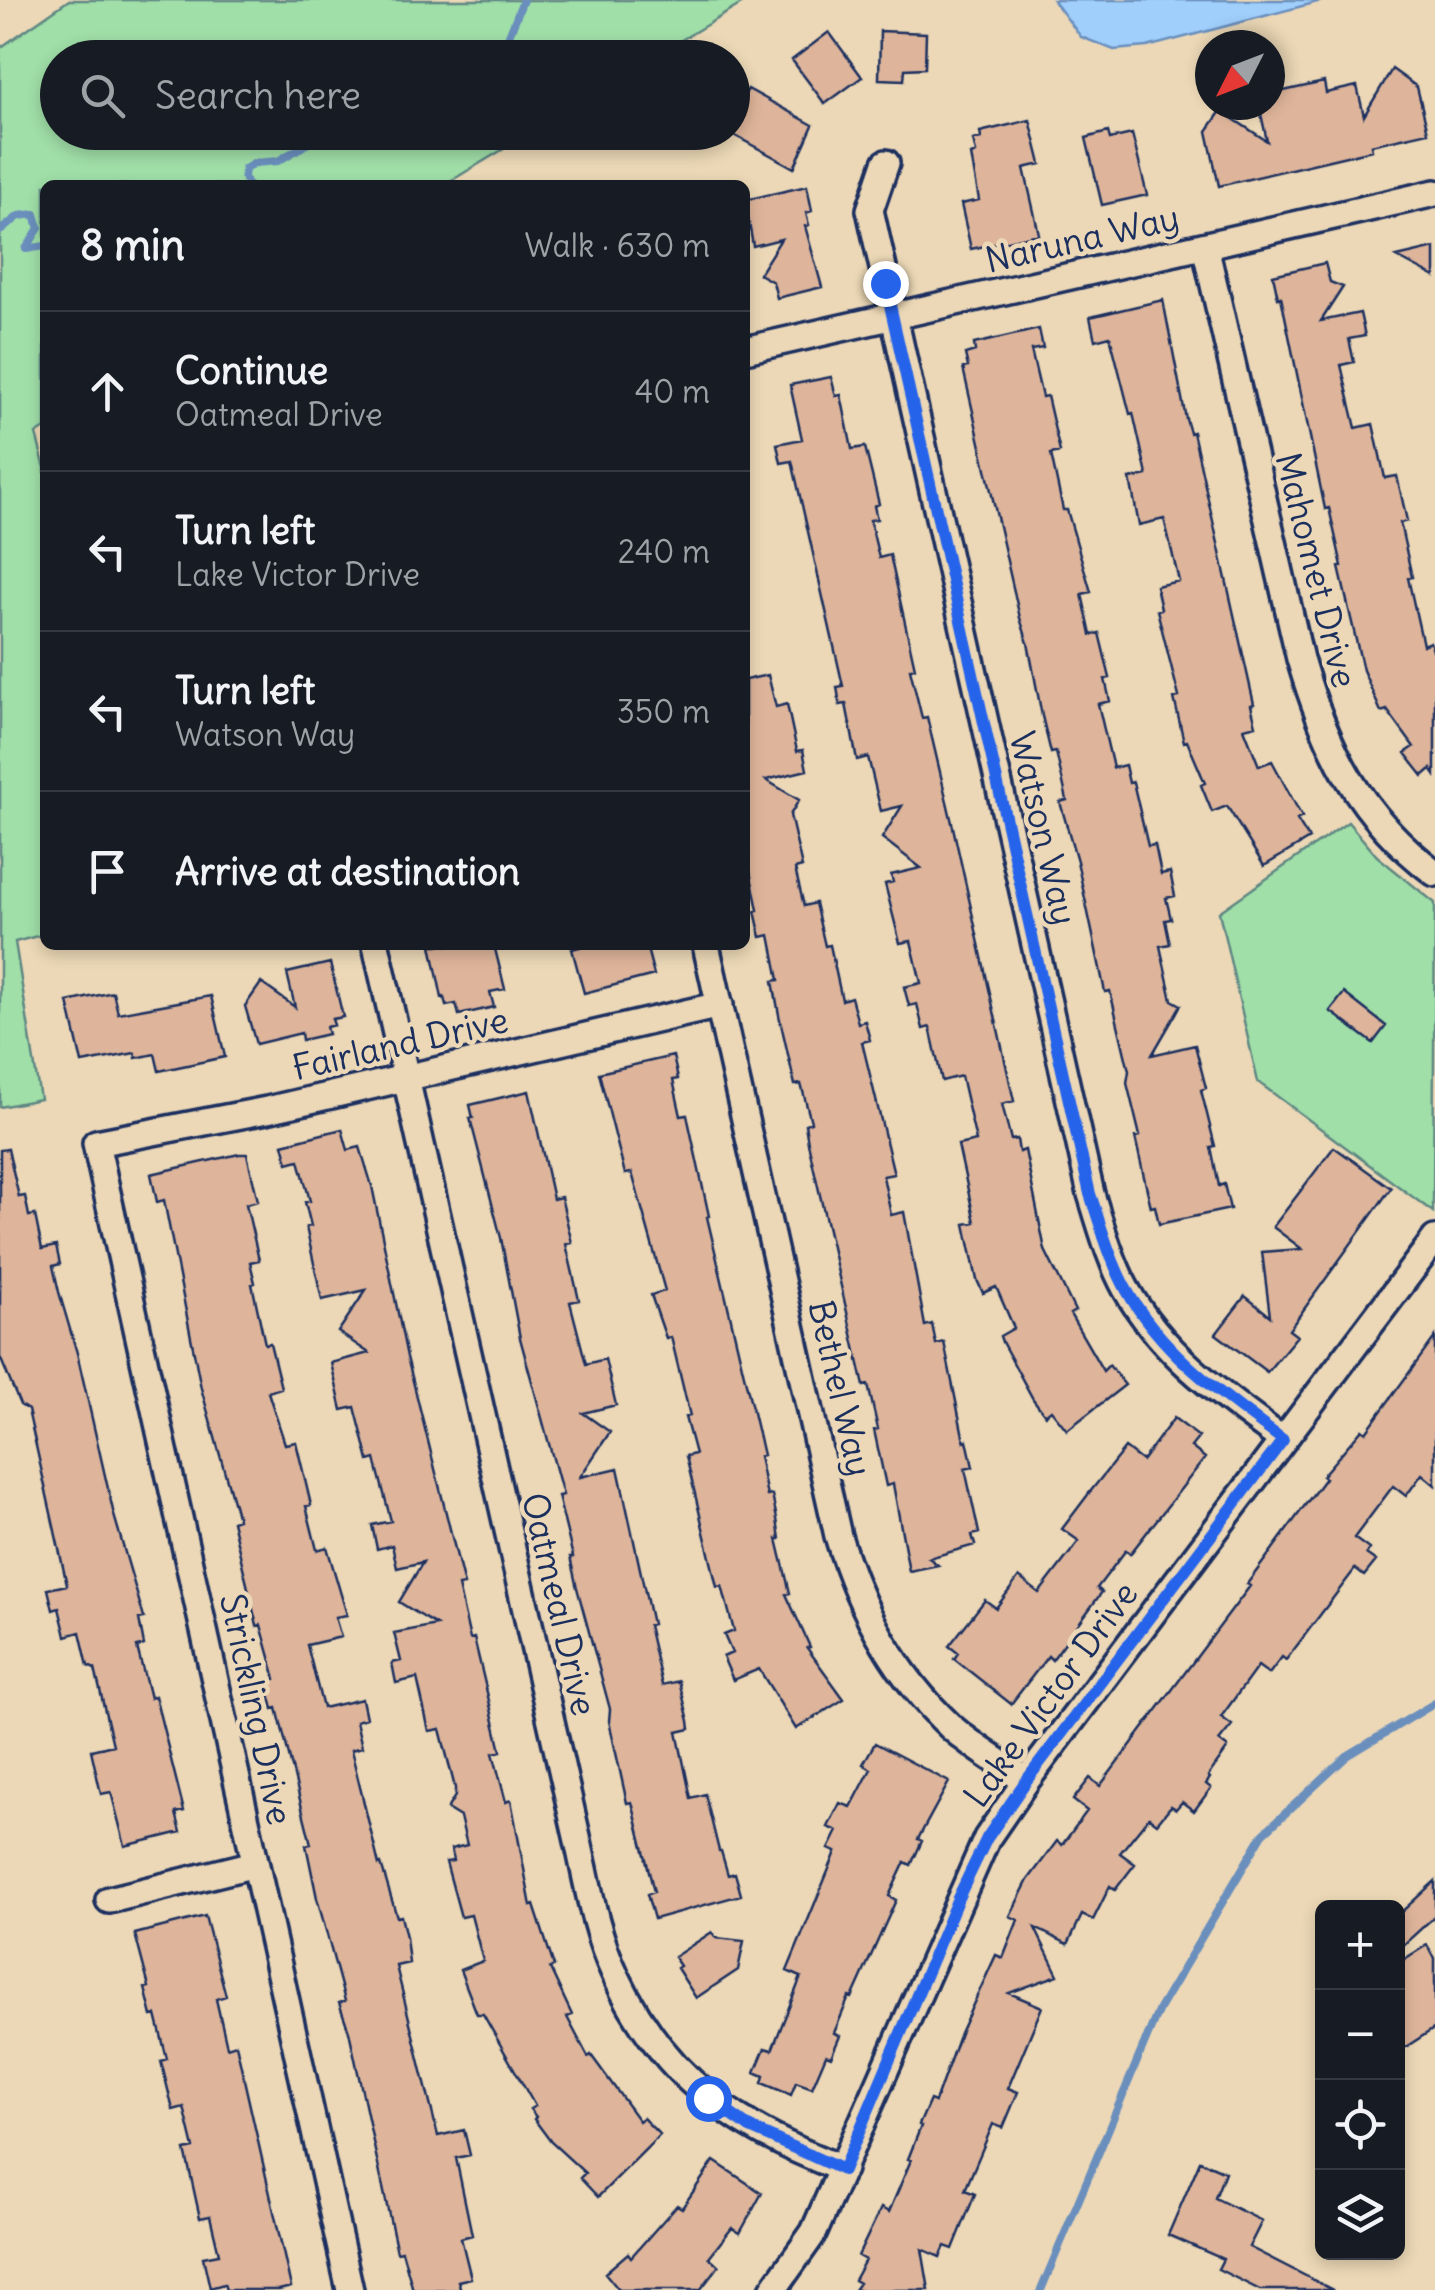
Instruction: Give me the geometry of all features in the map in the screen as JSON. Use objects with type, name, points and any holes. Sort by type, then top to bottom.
[{"type":"street","name":"Watson Way","points":[[886,164],[870,210],[1090,1194],[1125,1288],[1150,1326],[1181,1361],[1283,1440]]},
{"type":"street","name":"Naruna Way","points":[[750,349],[1435,193]]},
{"type":"street","name":"Mahomet Drive","points":[[1205,246],[1314,707],[1332,752],[1354,791],[1382,828],[1435,874]]},
{"type":"street","name":"Oatmeal Drive","points":[[377,950],[596,1920],[614,1972],[638,2018],[672,2064],[708,2098],[750,2128],[843,2170]]},
{"type":"street","name":"Bethel Way","points":[[707,950],[838,1536],[851,1577],[892,1659],[920,1694],[952,1728],[1026,1781]]},
{"type":"street","name":"Fairland Drive","points":[[96,1143],[266,1110],[720,1006]]},
{"type":"street","name":"Strickling Drive","points":[[96,1143],[350,2290]]},
{"type":"street","name":"Lake Victor Drive","points":[[772,2290],[814,2232],[987,1838],[1435,1239]]},
{"type":"street","points":[[109,1900],[255,1864]]},
{"type":"green space","points":[[69,0],[748,0],[681,40],[40,40],[40,150],[502,150],[452,180],[40,180],[40,431],[36,434],[40,449],[40,935],[15,942],[40,1099],[0,1107],[0,48]]},
{"type":"green space","points":[[1348,822],[1377,856],[1435,903],[1433,1212],[1258,1082],[1219,912]]},
{"type":"water","points":[[1053,0],[1325,0],[1211,30],[1195,30],[1195,34],[1147,47],[1114,50],[1081,37]]},
{"type":"building","points":[[880,31],[926,33],[925,68],[905,69],[904,80],[879,79]]},
{"type":"building","points":[[829,32],[862,77],[825,104],[792,60]]},
{"type":"building","points":[[1392,69],[1417,87],[1428,132],[1371,145],[1372,150],[1219,186],[1207,131],[1215,120],[1235,120],[1267,141],[1262,120],[1285,120],[1285,91],[1324,82],[1326,93],[1357,86],[1364,116]]},
{"type":"building","points":[[750,90],[813,125],[794,168],[750,144]]},
{"type":"building","points":[[1030,120],[1041,164],[1024,168],[1039,234],[971,249],[961,204],[979,200],[971,155],[976,153],[973,140],[981,138],[980,132]]},
{"type":"building","points":[[1108,132],[1110,139],[1132,134],[1147,195],[1102,205],[1086,138]]},
{"type":"building","points":[[807,186],[812,211],[806,213],[809,225],[805,226],[822,287],[777,298],[773,282],[759,274],[781,239],[753,246],[750,199]]},
{"type":"building","points":[[1435,248],[1435,277],[1397,257]]},
{"type":"building","points":[[1325,263],[1330,282],[1343,287],[1321,321],[1360,313],[1365,336],[1349,339],[1354,362],[1341,365],[1356,428],[1373,424],[1385,478],[1397,476],[1407,521],[1400,523],[1412,577],[1408,578],[1423,645],[1430,642],[1435,655],[1435,775],[1431,769],[1423,776],[1405,753],[1414,747],[1387,710],[1381,712],[1363,670],[1273,275]]},
{"type":"building","points":[[1163,300],[1186,419],[1190,433],[1193,432],[1254,704],[1251,705],[1256,725],[1244,728],[1259,766],[1272,761],[1302,817],[1297,820],[1309,839],[1264,866],[1227,806],[1212,812],[1201,785],[1205,783],[1187,741],[1184,742],[1174,698],[1179,697],[1157,610],[1161,609],[1156,586],[1179,581],[1164,519],[1139,525],[1130,479],[1147,475],[1133,413],[1130,414],[1110,336],[1095,340],[1090,317]]},
{"type":"building","points":[[1039,329],[1043,348],[1031,350],[1060,452],[1051,454],[1063,510],[1067,510],[1091,592],[1082,594],[1091,635],[1099,633],[1110,678],[1105,679],[1110,701],[1098,704],[1113,768],[1125,765],[1129,783],[1133,782],[1148,846],[1155,845],[1161,874],[1170,872],[1175,896],[1166,898],[1171,919],[1165,920],[1170,944],[1160,946],[1172,1000],[1181,1005],[1152,1055],[1195,1045],[1206,1088],[1201,1090],[1215,1146],[1211,1147],[1219,1186],[1224,1184],[1230,1209],[1159,1224],[1155,1206],[1151,1207],[1135,1137],[1140,1136],[1127,1083],[1129,1071],[1110,991],[1105,992],[1060,802],[1067,800],[1056,752],[1051,753],[1042,716],[963,368],[968,367],[965,354],[975,351],[974,344]]},
{"type":"building","points":[[831,377],[836,396],[841,395],[852,449],[865,447],[879,504],[874,506],[877,519],[870,520],[879,558],[890,555],[915,668],[910,669],[922,718],[927,717],[953,827],[1014,1101],[1002,1104],[1011,1140],[1017,1139],[1019,1152],[1025,1150],[1045,1250],[1075,1311],[1070,1314],[1103,1371],[1109,1365],[1125,1385],[1067,1430],[1051,1410],[1045,1415],[1033,1399],[1000,1336],[1014,1328],[996,1287],[983,1293],[977,1280],[965,1224],[975,1222],[958,1145],[976,1141],[961,1076],[942,1081],[930,1027],[923,1029],[917,1004],[909,1006],[904,987],[921,983],[911,941],[900,943],[885,884],[893,882],[891,875],[921,868],[882,838],[902,806],[881,811],[868,757],[857,760],[846,704],[840,705],[837,687],[843,686],[792,461],[781,463],[777,444],[802,439],[790,385]]},
{"type":"building","points":[[768,675],[776,707],[787,704],[797,751],[803,750],[807,770],[766,780],[799,800],[790,815],[802,867],[795,869],[804,906],[815,903],[825,946],[830,945],[842,1000],[851,997],[858,1023],[865,1021],[870,1040],[862,1042],[894,1174],[883,1176],[891,1215],[904,1212],[925,1326],[932,1324],[936,1344],[944,1342],[973,1467],[965,1469],[979,1533],[972,1535],[975,1545],[929,1558],[938,1565],[909,1571],[893,1484],[886,1486],[868,1385],[864,1386],[808,1143],[805,1124],[811,1122],[801,1084],[795,1085],[779,1015],[773,981],[779,980],[770,935],[761,937],[755,911],[758,910],[750,871],[750,679]]},
{"type":"building","points":[[432,950],[495,950],[505,989],[490,992],[494,1007],[459,1015],[456,1004],[446,1006]]},
{"type":"building","points":[[572,950],[647,950],[654,975],[584,993]]},
{"type":"building","points":[[330,963],[343,1017],[332,1019],[334,1025],[326,1027],[328,1034],[302,1040],[301,1033],[256,1044],[245,1006],[261,983],[295,1007],[287,973]]},
{"type":"building","points":[[113,992],[118,1013],[211,996],[225,1057],[159,1071],[155,1054],[136,1058],[135,1053],[82,1063],[68,1002]]},
{"type":"building","points":[[1344,993],[1386,1026],[1373,1043],[1330,1011]]},
{"type":"building","points":[[673,1056],[678,1079],[673,1080],[681,1116],[687,1115],[763,1455],[759,1456],[767,1496],[772,1495],[777,1539],[790,1593],[786,1594],[810,1647],[807,1648],[844,1699],[796,1729],[759,1669],[733,1680],[723,1657],[732,1653],[724,1635],[734,1631],[722,1586],[717,1587],[686,1456],[695,1454],[671,1337],[666,1338],[651,1295],[665,1291],[632,1173],[625,1174],[599,1073]]},
{"type":"building","points":[[529,1091],[553,1199],[561,1197],[572,1243],[566,1244],[579,1300],[570,1302],[586,1364],[605,1359],[616,1405],[583,1413],[610,1432],[580,1477],[618,1468],[662,1685],[679,1681],[689,1721],[690,1729],[677,1732],[691,1798],[705,1794],[719,1851],[728,1875],[735,1873],[741,1895],[654,1919],[647,1894],[654,1892],[632,1802],[627,1803],[609,1721],[610,1709],[570,1557],[558,1496],[563,1495],[520,1338],[501,1238],[470,1118],[470,1105]]},
{"type":"building","points":[[342,1129],[348,1150],[360,1147],[372,1186],[407,1357],[464,1585],[458,1586],[470,1639],[474,1638],[501,1751],[493,1753],[506,1802],[511,1800],[531,1906],[534,1905],[554,1966],[550,1968],[572,2015],[567,2017],[588,2057],[591,2055],[639,2121],[643,2118],[660,2135],[598,2197],[580,2178],[585,2173],[551,2142],[534,2119],[530,2109],[535,2106],[483,2014],[477,2014],[460,1970],[483,1961],[471,1915],[461,1917],[446,1862],[453,1861],[451,1849],[467,1845],[460,1817],[447,1809],[455,1788],[440,1729],[429,1731],[417,1678],[396,1683],[392,1663],[401,1661],[394,1633],[436,1625],[399,1602],[423,1562],[397,1568],[392,1545],[377,1549],[372,1525],[391,1521],[375,1459],[369,1461],[355,1407],[342,1410],[331,1363],[369,1353],[338,1332],[366,1290],[322,1300],[306,1227],[311,1226],[305,1202],[310,1201],[299,1160],[288,1163],[283,1144]]},
{"type":"building","points":[[1334,1147],[1391,1188],[1289,1330],[1297,1336],[1267,1372],[1216,1334],[1245,1296],[1270,1316],[1262,1252],[1302,1249],[1273,1227]]},
{"type":"building","points":[[8,1149],[19,1197],[25,1196],[29,1216],[35,1215],[42,1249],[56,1246],[60,1264],[53,1266],[59,1292],[114,1515],[144,1618],[139,1619],[144,1645],[137,1647],[150,1698],[155,1696],[184,1811],[176,1813],[181,1832],[125,1846],[111,1792],[101,1794],[91,1750],[113,1745],[95,1669],[88,1666],[80,1632],[66,1636],[59,1608],[53,1610],[48,1589],[67,1585],[28,1410],[20,1405],[0,1357],[0,1150]]},
{"type":"building","points":[[247,1154],[258,1201],[246,1204],[259,1260],[250,1262],[255,1283],[252,1284],[265,1344],[270,1343],[281,1388],[268,1392],[285,1444],[296,1442],[317,1550],[327,1547],[347,1615],[335,1617],[341,1637],[307,1645],[323,1708],[362,1699],[366,1718],[356,1721],[362,1747],[351,1750],[379,1865],[406,1937],[409,1963],[396,1966],[438,2136],[464,2130],[470,2155],[456,2158],[472,2235],[461,2238],[471,2278],[458,2281],[461,2290],[413,2290],[402,2251],[397,2252],[349,2031],[339,2003],[345,2001],[317,1898],[306,1845],[311,1844],[277,1708],[273,1709],[266,1682],[276,1679],[261,1625],[257,1626],[232,1521],[238,1519],[201,1388],[164,1200],[157,1202],[151,1174]]},
{"type":"building","points":[[1435,1337],[1435,1485],[1422,1474],[1406,1496],[1393,1486],[1354,1538],[1369,1549],[1366,1554],[1376,1561],[1364,1576],[1355,1569],[1286,1660],[1282,1657],[1269,1674],[1258,1666],[1221,1717],[1232,1725],[1219,1741],[1228,1748],[1208,1776],[1206,1784],[1211,1788],[1194,1811],[1182,1802],[1176,1809],[1171,1806],[1157,1823],[1149,1817],[1120,1853],[1135,1864],[1115,1890],[1110,1886],[1093,1920],[1082,1915],[1068,1944],[1035,1928],[1058,1975],[1009,1993],[1042,2007],[1008,2088],[1018,2092],[1003,2128],[993,2124],[965,2190],[975,2194],[953,2249],[945,2246],[940,2257],[922,2249],[929,2290],[854,2290],[859,2283],[854,2280],[865,2260],[858,2256],[881,2208],[889,2212],[911,2160],[908,2159],[919,2125],[930,2100],[935,2102],[960,2033],[996,1955],[1003,1958],[1018,1920],[1010,1916],[1028,1880],[1057,1841],[1062,1845],[1087,1811],[1073,1800],[1090,1778],[1100,1786],[1250,1586],[1247,1584],[1325,1478],[1322,1476],[1362,1429],[1366,1432]]},
{"type":"building","points":[[1174,1418],[1199,1437],[1191,1447],[1205,1458],[1130,1554],[1126,1550],[1097,1588],[1102,1592],[1052,1660],[1048,1656],[1011,1704],[954,1659],[958,1653],[949,1646],[985,1600],[996,1608],[1019,1577],[1039,1593],[1079,1541],[1062,1529],[1090,1492],[1125,1448],[1142,1461]]},
{"type":"building","points":[[875,1743],[949,1782],[918,1839],[922,1841],[911,1865],[905,1862],[889,1896],[896,1900],[834,2033],[840,2036],[831,2057],[826,2055],[812,2088],[796,2082],[791,2095],[762,2083],[764,2076],[755,2072],[765,2048],[772,2050],[801,1977],[787,1971],[836,1852],[829,1849],[838,1831],[828,1827],[840,1803],[851,1807],[871,1769],[863,1764]]},
{"type":"building","points":[[1435,1881],[1435,1916],[1405,1944],[1405,1909]]},
{"type":"building","points":[[205,1916],[226,1996],[216,1999],[227,2047],[236,2044],[291,2287],[279,2290],[226,2290],[224,2284],[210,2288],[203,2257],[219,2254],[210,2216],[200,2218],[185,2150],[194,2148],[184,2107],[173,2110],[161,2061],[167,2059],[145,1988],[149,1987],[135,1934]]},
{"type":"building","points":[[712,1932],[716,1938],[744,1941],[738,1970],[696,1998],[674,1957]]},
{"type":"building","points":[[1427,1945],[1435,1958],[1435,2028],[1405,2047],[1405,1990],[1405,1959]]},
{"type":"building","points":[[714,2161],[762,2193],[740,2233],[732,2228],[709,2257],[719,2266],[700,2290],[619,2290],[605,2273],[628,2253],[631,2257],[677,2205],[682,2208]]},
{"type":"building","points":[[1200,2161],[1225,2172],[1215,2198],[1262,2221],[1249,2247],[1333,2290],[1260,2290],[1218,2269],[1223,2259],[1168,2235]]},
{"type":"waterway","points":[[507,40],[523,0]]},
{"type":"waterway","points":[[246,180],[245,169],[255,163],[278,161],[297,150]]},
{"type":"waterway","points":[[0,231],[19,216],[35,214],[39,228],[26,249],[40,247]]},
{"type":"waterway","points":[[1041,2290],[1159,2009],[1263,1834],[1347,1756],[1435,1703]]},
{"type":"route","points":[[708,2098],[750,2128],[843,2170],[987,1838],[1283,1440],[1181,1361],[1150,1326],[1125,1288],[1106,1242],[1090,1194],[885,283]]}]
